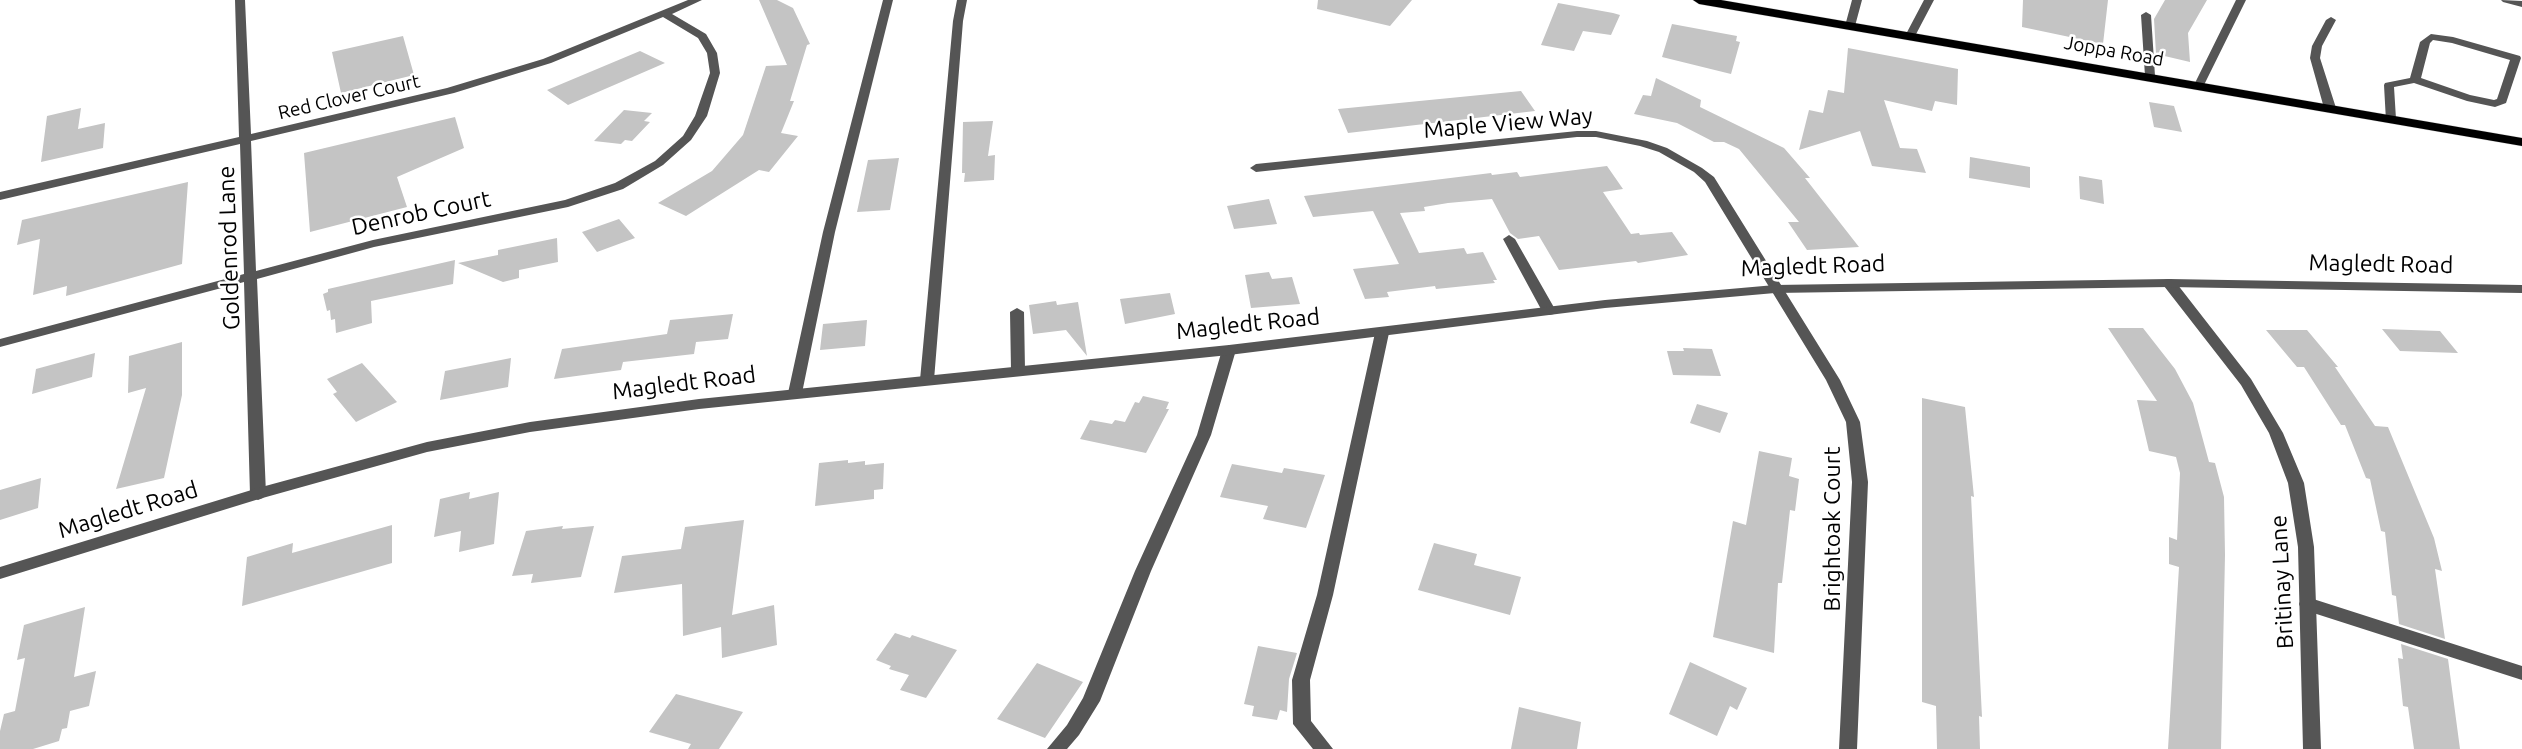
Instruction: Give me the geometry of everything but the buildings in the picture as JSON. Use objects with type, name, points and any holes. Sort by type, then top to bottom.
[{"type":"main road","name":"Joppa Road","points":[[1699,0],[2522,142]]},
{"type":"street","name":"Goldenrod Lane","points":[[240,0],[258,494]]},
{"type":"street","name":"Red Clover Court","points":[[0,196],[485,81],[547,61],[697,0]]},
{"type":"street","points":[[795,393],[832,219],[888,0]]},
{"type":"street","points":[[927,380],[962,0]]},
{"type":"street","points":[[1850,26],[1857,0]]},
{"type":"street","points":[[1910,36],[1929,0]]},
{"type":"street","points":[[2199,85],[2241,0]]},
{"type":"street","points":[[2506,0],[2522,4]]},
{"type":"street","name":"Denrob Court","points":[[0,343],[373,244],[568,203],[619,186],[642,175],[674,151],[691,132],[701,116],[715,73],[712,53],[702,36],[665,14]]},
{"type":"street","points":[[2146,15],[2150,76]]},
{"type":"street","points":[[2330,108],[2315,58],[2317,46],[2331,20]]},
{"type":"street","points":[[2390,119],[2389,85],[2415,80],[2467,98],[2496,104],[2502,101],[2516,58],[2453,40],[2431,37],[2426,42],[2415,80]]},
{"type":"street","name":"Maple View Way","points":[[1256,168],[1577,134],[1596,134],[1643,143],[1681,160],[1710,180],[1775,289]]},
{"type":"street","points":[[1509,239],[1549,311]]},
{"type":"street","name":"Magledt Road","points":[[0,573],[373,461],[475,437],[587,418],[795,393],[1229,350],[1549,311],[1775,289],[2169,284],[2522,289]]},
{"type":"street","name":"Britinay Lane","points":[[2169,284],[2246,382],[2289,461],[2301,506],[2306,547],[2312,749]]},
{"type":"street","name":"Brightoak Court","points":[[1775,289],[1833,380],[1853,422],[1857,443],[1860,482],[1848,749]]},
{"type":"street","points":[[1017,312],[1018,370]]},
{"type":"street","points":[[1324,749],[1303,724],[1301,680],[1328,581],[1382,333]]},
{"type":"street","points":[[1056,749],[1073,730],[1091,701],[1143,571],[1204,435],[1229,350]]},
{"type":"street","points":[[2307,604],[2522,673]]}]
